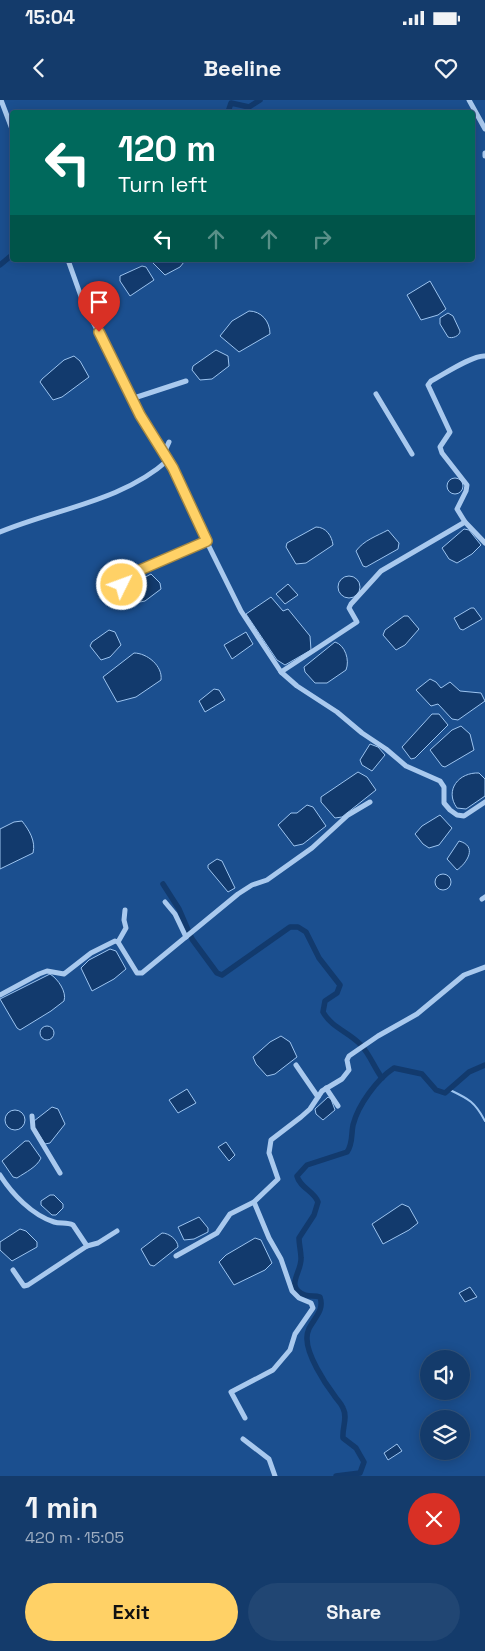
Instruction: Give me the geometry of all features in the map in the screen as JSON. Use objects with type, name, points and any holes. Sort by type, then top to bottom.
[{"type":"street","points":[[1,100],[10,124]]},
{"type":"street","points":[[475,111],[485,129]]},
{"type":"street","points":[[69,262],[83,302],[132,399],[168,460],[241,611],[281,672],[297,686],[337,712],[406,766],[440,781],[444,786],[444,803],[457,815],[464,816],[485,802]]},
{"type":"street","points":[[485,356],[478,357],[430,381],[428,385],[450,432],[440,447],[467,484],[466,491],[456,509],[465,522],[485,543]]},
{"type":"street","points":[[132,399],[186,381]]},
{"type":"street","points":[[376,394],[412,454]]},
{"type":"street","points":[[164,453],[169,442]]},
{"type":"street","points":[[0,532],[120,490],[152,474],[168,460]]},
{"type":"street","points":[[281,672],[358,622],[351,613],[351,604],[381,571],[465,522]]},
{"type":"street","points":[[121,592],[124,579],[133,573],[207,541]]},
{"type":"street","points":[[118,942],[138,973],[142,973],[238,894],[252,885],[268,880],[312,848],[348,816],[370,802]]},
{"type":"street","points":[[165,902],[175,914],[186,936]]},
{"type":"street","points":[[118,942],[126,928],[124,920],[125,910]]},
{"type":"street","points":[[0,995],[46,971],[64,974],[106,944],[118,942]]},
{"type":"street","points":[[176,1256],[217,1234],[230,1214],[254,1202],[278,1179],[271,1160],[271,1140],[310,1109],[326,1088],[346,1075],[349,1070],[346,1060],[367,1043],[417,1014],[464,975],[485,967]]},
{"type":"street","points":[[296,1065],[318,1097]]},
{"type":"street","points":[[326,1088],[338,1106]]},
{"type":"street","points":[[32,1116],[33,1128],[60,1173]]},
{"type":"street","points":[[0,1175],[11,1191],[30,1207],[53,1221],[73,1225],[87,1246]]},
{"type":"street","points":[[245,1418],[231,1392],[273,1370],[290,1350],[295,1334],[313,1308],[309,1302],[299,1298],[292,1291],[281,1259],[269,1238],[254,1202]]},
{"type":"street","points":[[13,1270],[24,1286],[28,1285],[87,1246],[98,1242],[116,1231]]},
{"type":"street","points":[[243,1439],[269,1459],[275,1476]]},
{"type":"water","points":[[184,262],[180,267],[165,275],[153,263]]},
{"type":"water","points":[[142,266],[146,267],[154,280],[130,296],[120,281],[120,276]]},
{"type":"water","points":[[430,281],[446,309],[438,315],[421,320],[407,295]]},
{"type":"water","points":[[249,311],[261,315],[267,321],[270,334],[239,352],[220,336],[232,321]]},
{"type":"water","points":[[448,313],[453,316],[460,331],[457,336],[450,338],[440,324],[440,318]]},
{"type":"water","points":[[216,350],[228,356],[229,366],[212,379],[200,380],[192,370],[193,366]]},
{"type":"water","points":[[74,356],[80,361],[89,377],[62,397],[53,400],[40,382],[64,360]]},
{"type":"water","points":[[452,478],[458,478],[463,483],[461,492],[452,494],[447,489],[447,483]]},
{"type":"water","points":[[316,527],[320,527],[328,533],[333,545],[306,563],[296,564],[286,547],[287,543]]},
{"type":"water","points":[[464,529],[469,530],[481,545],[472,554],[457,563],[449,559],[442,548]]},
{"type":"water","points":[[388,530],[399,543],[398,549],[366,567],[363,566],[356,551],[367,541]]},
{"type":"water","points":[[151,574],[160,583],[161,589],[145,601],[135,603],[127,587]]},
{"type":"water","points":[[345,576],[353,576],[360,583],[360,591],[353,598],[345,598],[338,591],[338,583]]},
{"type":"water","points":[[288,584],[298,595],[285,604],[276,594]]},
{"type":"water","points":[[271,597],[283,611],[288,609],[310,636],[311,650],[285,665],[277,660],[246,614]]},
{"type":"water","points":[[474,608],[482,619],[463,630],[460,629],[454,618]]},
{"type":"water","points":[[404,616],[408,616],[419,629],[405,645],[396,650],[383,635],[385,630]]},
{"type":"water","points":[[109,630],[115,632],[121,645],[110,657],[101,660],[90,646],[92,642]]},
{"type":"water","points":[[246,632],[253,644],[232,659],[224,645]]},
{"type":"water","points":[[335,642],[342,646],[346,653],[346,670],[327,683],[315,683],[305,672],[304,667]]},
{"type":"water","points":[[134,653],[144,655],[157,665],[161,680],[136,697],[117,702],[103,677]]},
{"type":"water","points":[[430,679],[441,688],[450,682],[460,691],[481,693],[485,701],[458,720],[452,719],[438,704],[431,706],[416,690]]},
{"type":"water","points":[[214,689],[219,690],[225,700],[205,712],[199,701]]},
{"type":"water","points":[[432,714],[439,714],[448,725],[415,758],[411,759],[402,747]]},
{"type":"water","points":[[461,726],[470,734],[474,750],[445,767],[442,766],[430,750],[452,730]]},
{"type":"water","points":[[370,744],[378,747],[385,755],[372,771],[362,765],[360,760]]},
{"type":"water","points":[[358,772],[367,777],[376,790],[342,817],[335,818],[321,802],[321,797]]},
{"type":"water","points":[[479,773],[485,779],[485,796],[466,809],[457,808],[452,795],[456,783],[465,776]]},
{"type":"water","points":[[307,805],[313,807],[326,826],[303,844],[294,846],[278,825],[291,813],[297,813]]},
{"type":"water","points":[[440,815],[452,828],[439,845],[429,848],[415,834],[422,826]]},
{"type":"water","points":[[22,821],[33,840],[33,853],[0,869],[0,829],[14,822]]},
{"type":"water","points":[[459,841],[465,843],[468,847],[469,855],[457,870],[447,859]]},
{"type":"water","points":[[217,859],[222,861],[235,888],[228,892],[208,868],[208,865]]},
{"type":"water","points":[[443,874],[451,882],[443,890],[435,882]]},
{"type":"water","points":[[110,949],[116,951],[126,969],[114,979],[92,991],[81,968],[89,960]]},
{"type":"water","points":[[50,974],[61,986],[65,997],[64,1001],[20,1030],[0,999]]},
{"type":"water","points":[[44,1026],[50,1026],[54,1033],[50,1040],[44,1040],[40,1036],[40,1030]]},
{"type":"water","points":[[281,1036],[290,1042],[297,1057],[275,1074],[267,1076],[256,1064],[253,1057],[270,1042]]},
{"type":"water","points":[[187,1089],[196,1103],[178,1113],[169,1100]]},
{"type":"water","points":[[328,1097],[331,1099],[335,1110],[323,1120],[316,1114],[315,1109]]},
{"type":"water","points":[[52,1107],[58,1109],[65,1124],[50,1143],[45,1144],[34,1127],[34,1121]]},
{"type":"water","points":[[15,1110],[22,1113],[25,1120],[22,1127],[15,1130],[8,1127],[5,1120],[8,1113]]},
{"type":"water","points":[[25,1141],[29,1141],[41,1158],[31,1169],[17,1178],[13,1177],[2,1161]]},
{"type":"water","points":[[226,1142],[235,1155],[229,1161],[218,1147]]},
{"type":"water","points":[[50,1195],[54,1195],[63,1204],[63,1208],[56,1215],[52,1215],[41,1205],[41,1201]]},
{"type":"water","points":[[402,1204],[409,1207],[418,1223],[383,1244],[372,1224]]},
{"type":"water","points":[[199,1217],[208,1228],[208,1232],[194,1239],[184,1240],[178,1227]]},
{"type":"water","points":[[20,1229],[26,1231],[37,1242],[37,1247],[12,1261],[0,1250],[0,1242]]},
{"type":"water","points":[[162,1233],[173,1237],[178,1247],[154,1266],[150,1265],[141,1249]]},
{"type":"water","points":[[255,1238],[261,1240],[272,1263],[265,1270],[234,1285],[219,1262],[226,1255]]},
{"type":"water","points":[[470,1287],[477,1297],[465,1302],[459,1293]]},
{"type":"water","points":[[397,1444],[402,1451],[388,1460],[384,1453]]},
{"type":"waterway","points":[[229,110],[231,103],[249,107],[260,100]]},
{"type":"waterway","points":[[0,265],[10,257]]},
{"type":"waterway","points":[[163,884],[179,909],[192,939],[217,973],[222,975],[290,927],[298,927],[306,932],[319,958],[340,985],[337,993],[325,1001],[323,1012],[331,1022],[361,1045],[382,1078]]},
{"type":"waterway","points":[[336,1476],[360,1473],[364,1462],[356,1448],[343,1438],[345,1415],[343,1408],[321,1376],[308,1345],[309,1328],[320,1309],[320,1297],[305,1295],[299,1292],[295,1283],[301,1263],[299,1238],[314,1215],[318,1202],[301,1184],[297,1176],[307,1165],[347,1152],[359,1109],[375,1086],[394,1068],[422,1074],[436,1090],[445,1093],[469,1072],[485,1065]]},
{"type":"waterway","points":[[450,1090],[471,1102],[485,1121]]},
{"type":"route","points":[[99,332],[140,415],[173,468],[189,506],[207,541],[150,564],[124,579],[122,585]]}]
